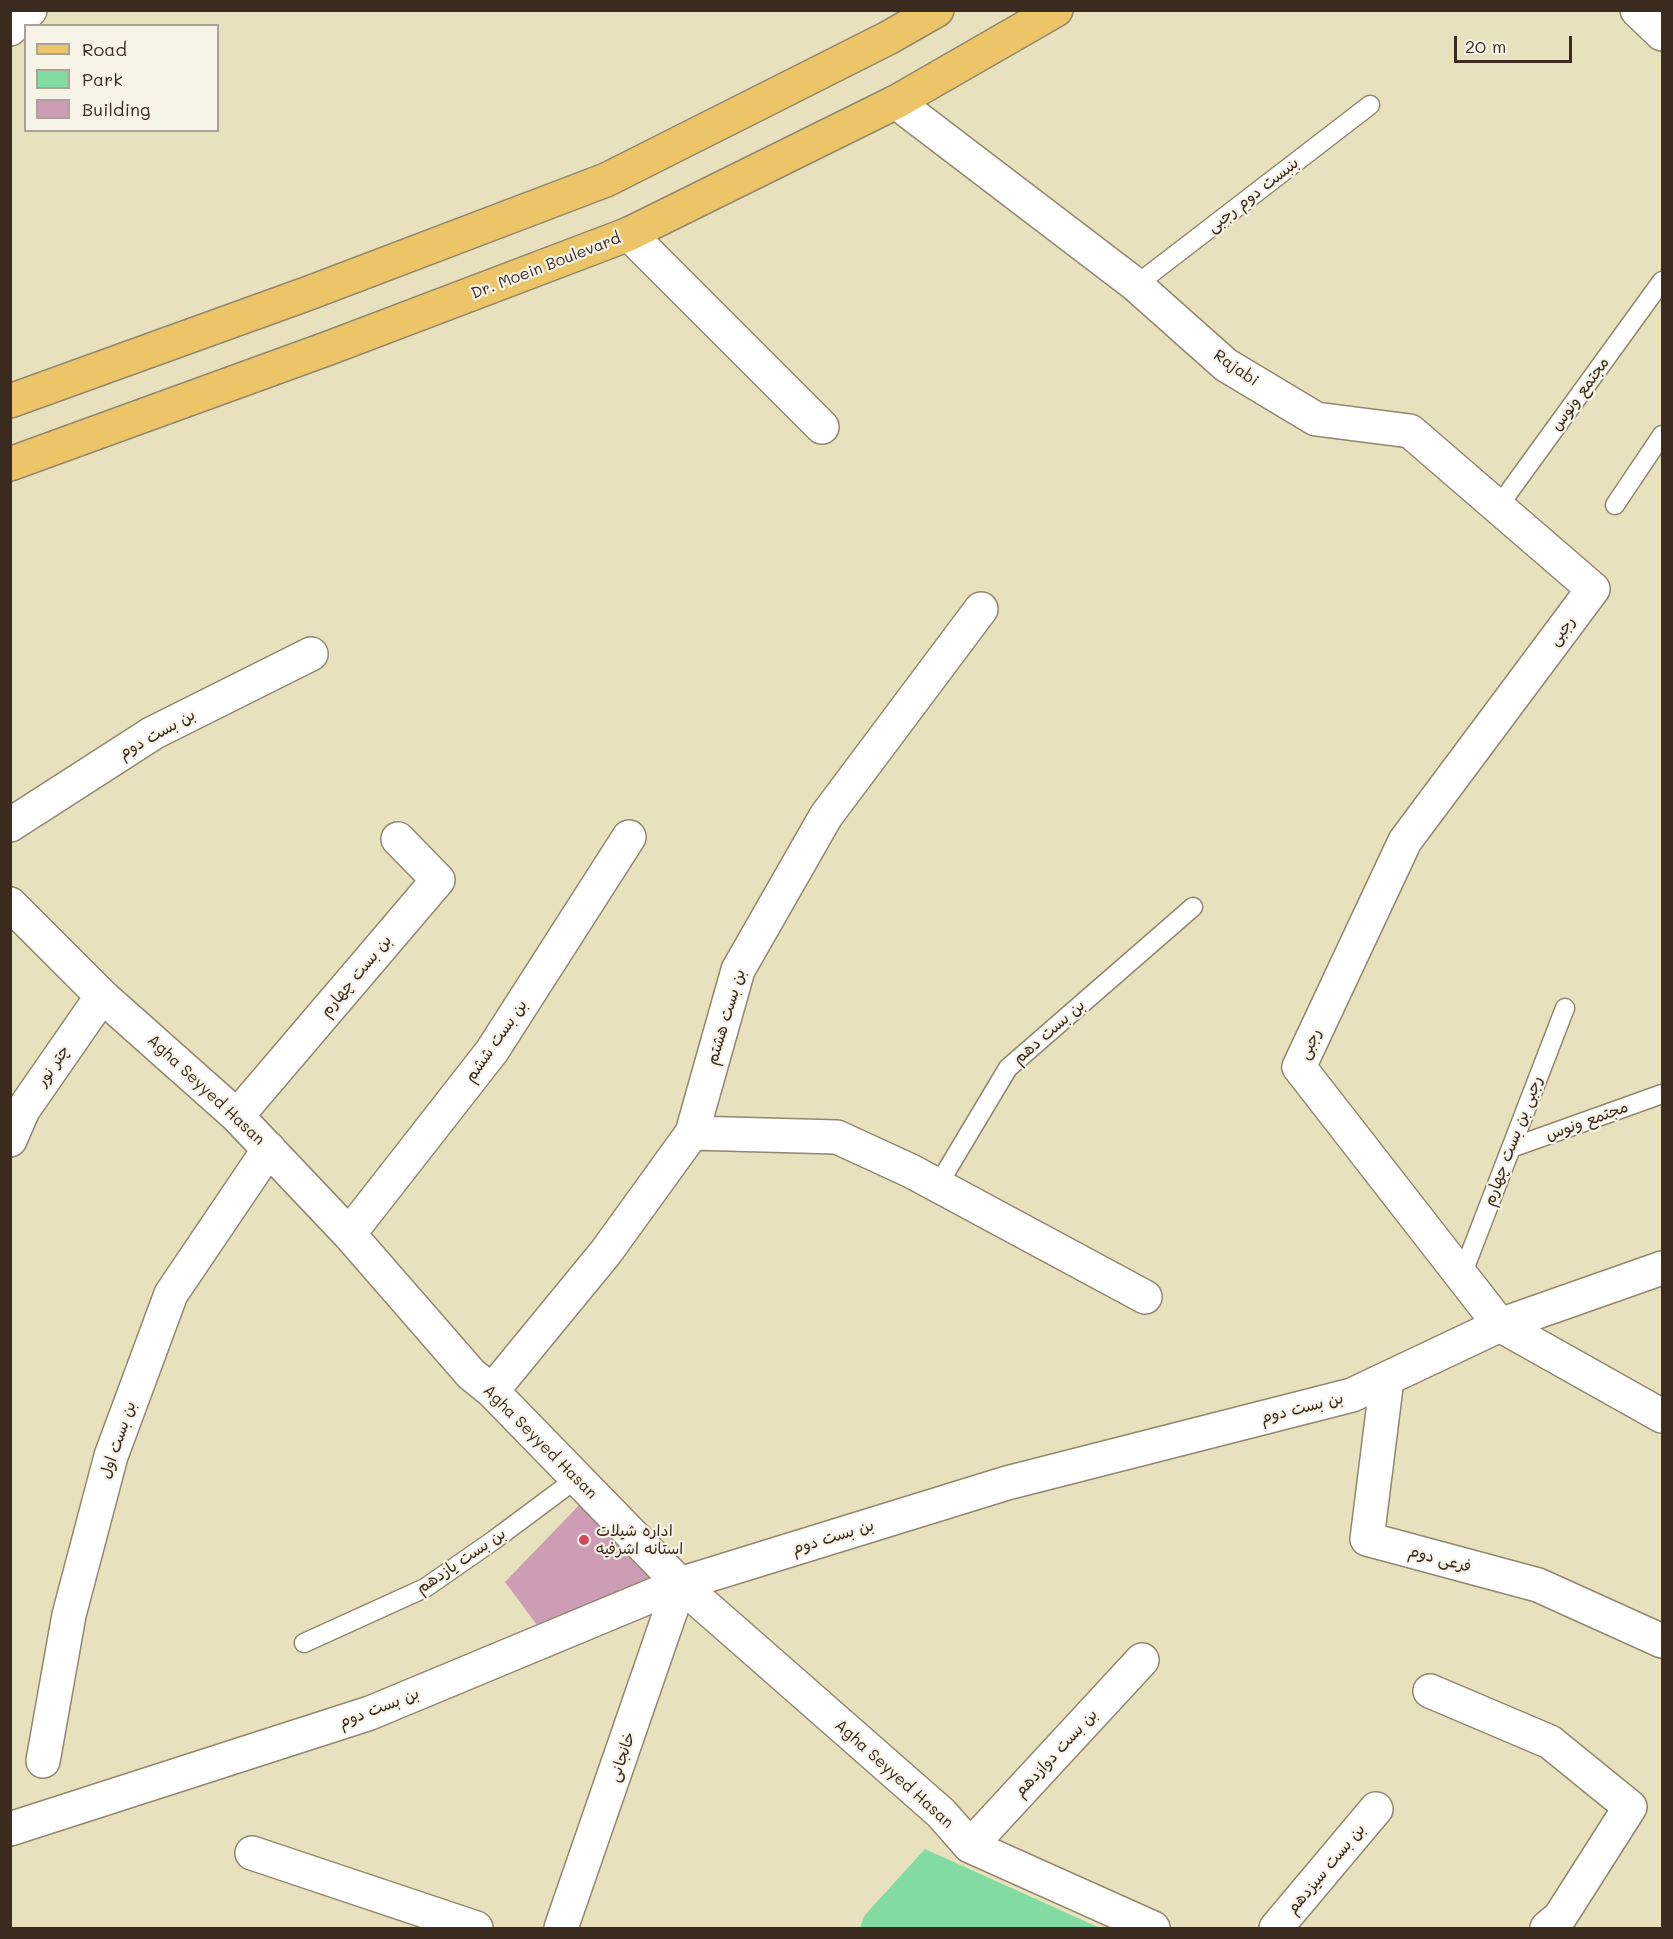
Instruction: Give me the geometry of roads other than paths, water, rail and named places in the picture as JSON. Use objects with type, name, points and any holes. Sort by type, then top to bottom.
[{"type":"main road","points":[[10,401],[309,293],[606,180],[888,38],[937,10]]},
{"type":"main road","name":"Dr. Moein Boulevard","points":[[10,464],[329,348],[629,234],[896,102],[1056,10]]},
{"type":"street","points":[[10,29],[30,10]]},
{"type":"street","points":[[1637,10],[1662,33]]},
{"type":"street","name":"Rajabi","points":[[896,102],[1136,285],[1226,365],[1316,419],[1410,431],[1593,589],[1405,841],[1299,1066],[1462,1275]]},
{"type":"street","points":[[629,234],[822,426]]},
{"type":"street","name":"بن بست هشتم","points":[[492,1391],[606,1252],[693,1133],[738,970],[826,816],[981,609]]},
{"type":"street","name":"بن بست دوم","points":[[10,825],[153,733],[312,654]]},
{"type":"street","name":"بن بست ششم","points":[[349,1234],[492,1051],[629,837]]},
{"type":"street","name":"بن بست چهارم","points":[[237,1116],[438,880],[398,839]]},
{"type":"street","name":"Agha Seyyed Hasan","points":[[10,904],[102,996],[237,1116],[349,1234],[471,1374],[492,1391],[680,1584],[941,1813],[970,1846],[1153,1929]]},
{"type":"street","name":"چتر نور","points":[[10,1140],[23,1110],[102,996]]},
{"type":"street","points":[[693,1133],[837,1137],[938,1185],[1145,1297]]},
{"type":"street","name":"بن بست اول","points":[[43,1761],[69,1616],[111,1456],[171,1294],[269,1149]]},
{"type":"street","name":"بن بست دوم","points":[[10,1829],[370,1713],[680,1584],[1007,1483],[1352,1395],[1500,1324],[1662,1268]]},
{"type":"street","points":[[1462,1275],[1500,1324],[1662,1416]]},
{"type":"street","name":"فرعی دوم","points":[[1387,1378],[1367,1539],[1538,1585],[1662,1641]]},
{"type":"street","name":"خانجانی","points":[[561,1929],[680,1584]]},
{"type":"street","name":"بن بست دوازدهم","points":[[970,1846],[1142,1660]]},
{"type":"street","points":[[1430,1691],[1550,1743],[1630,1807],[1560,1917],[1547,1929]]},
{"type":"street","name":"بن بست سیزدهم","points":[[1276,1929],[1376,1809]]},
{"type":"street","points":[[252,1853],[476,1929]]},
{"type":"lane","name":"بنبست دوم رجبی","points":[[1136,285],[1370,105]]},
{"type":"lane","name":"مجتمع ونوس","points":[[1498,507],[1662,281]]},
{"type":"lane","points":[[1615,505],[1662,435]]},
{"type":"lane","name":"بن بست دهم","points":[[938,1185],[1008,1068],[1193,907]]},
{"type":"lane","name":"رجبی بن بست چهارم","points":[[1462,1275],[1565,1008]]},
{"type":"lane","name":"مجتمع ونوس","points":[[1511,1148],[1662,1094]]},
{"type":"lane","name":"بن بست یازدهم","points":[[304,1643],[425,1588],[576,1479]]},
{"type":"place","name":"اداره شیلات استانه اشرفیه","points":[[584,1540]]}]
